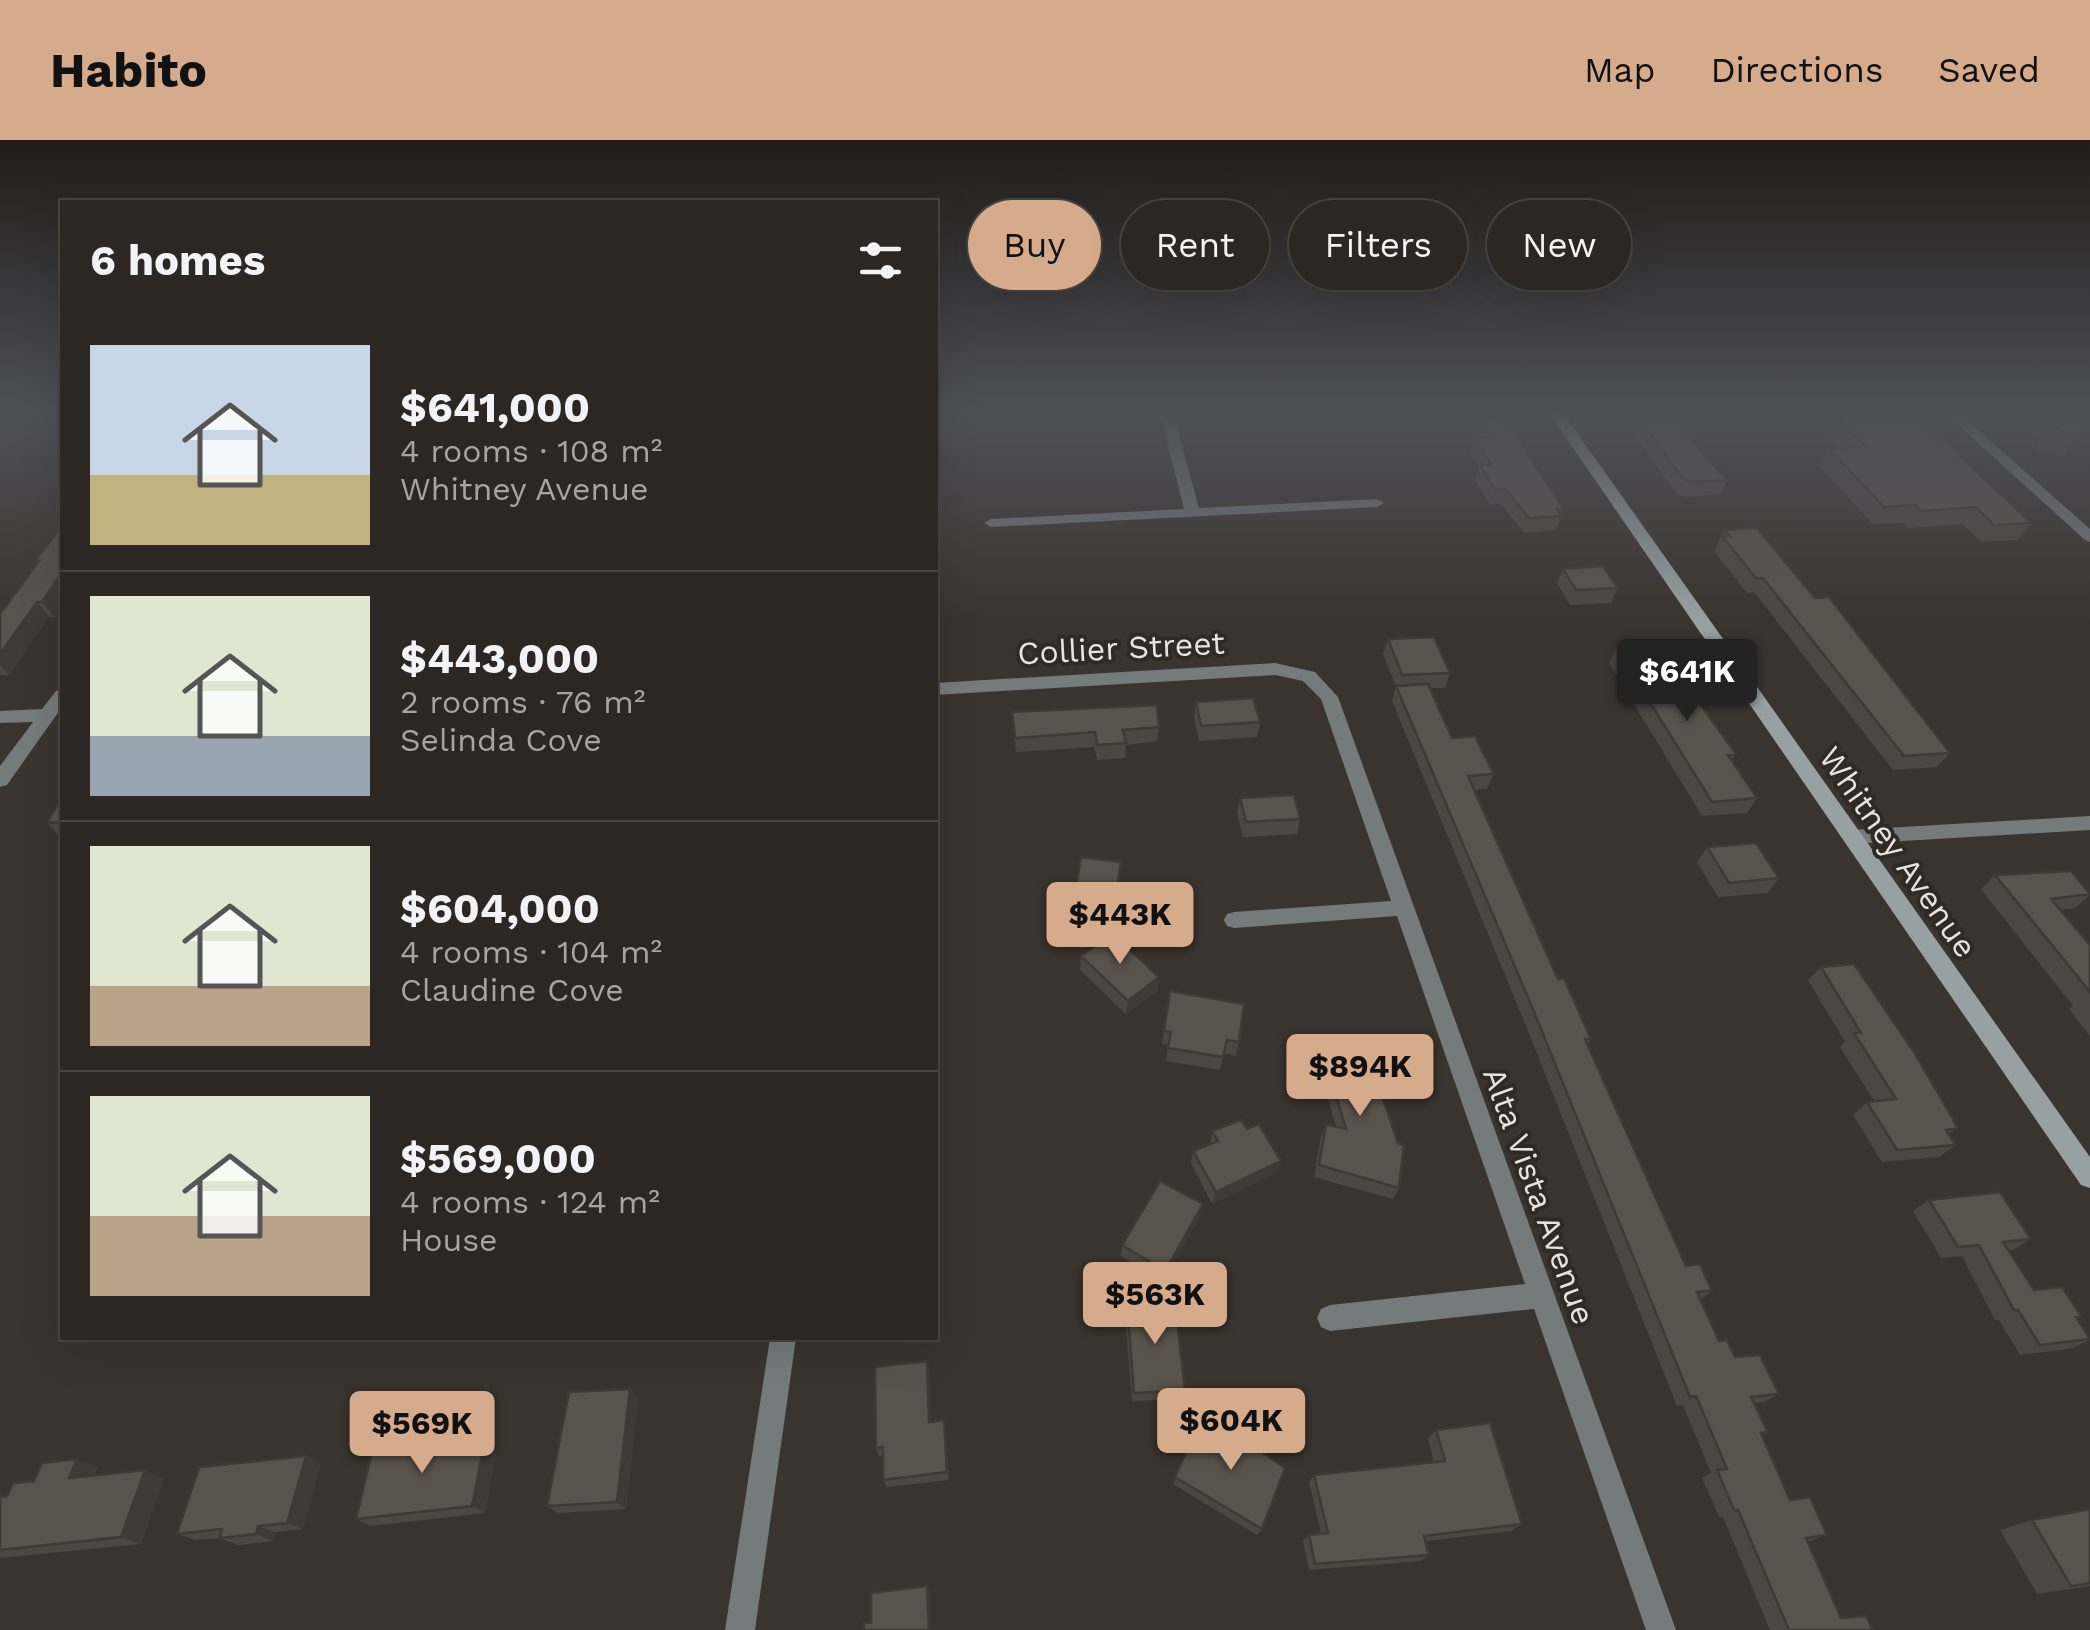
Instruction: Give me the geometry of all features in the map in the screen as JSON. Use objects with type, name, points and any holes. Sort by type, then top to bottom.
[{"type":"main road","name":"Whitney Avenue","points":[[1604,483],[2090,1177]]},
{"type":"street","points":[[1184,483],[1192,513]]},
{"type":"street","points":[[2029,483],[2090,537]]},
{"type":"street","points":[[991,524],[1377,503]]},
{"type":"street","name":"Collier Street","points":[[938,690],[1275,669],[1309,676]]},
{"type":"street","name":"Alta Vista Avenue","points":[[1309,676],[1329,697],[1661,1630]]},
{"type":"street","points":[[0,780],[60,697]]},
{"type":"street","points":[[0,717],[49,714]]},
{"type":"street","points":[[1851,837],[2090,823]]},
{"type":"street","points":[[1234,920],[1403,908]]},
{"type":"street","points":[[1330,1318],[1540,1295]]},
{"type":"street","points":[[740,1630],[784,1340]]},
{"type":"building","points":[[1491,483],[1547,483],[1564,509],[1557,509],[1562,516],[1529,518],[1506,489],[1495,490]]},
{"type":"building","points":[[1861,483],[1988,483],[2031,523],[1994,525],[1976,507],[1921,511],[1915,505],[1884,507]]},
{"type":"building","points":[[1757,528],[1815,598],[1829,597],[1950,753],[1904,756],[1763,578],[1756,578],[1722,536],[1730,536],[1724,530]]},
{"type":"building","points":[[60,529],[60,575],[0,654],[0,614],[39,561],[35,561]]},
{"type":"building","points":[[1603,566],[1618,588],[1576,590],[1563,569]]},
{"type":"building","points":[[1434,637],[1450,673],[1402,675],[1388,639]]},
{"type":"building","points":[[1658,645],[1736,754],[1728,755],[1757,798],[1712,802],[1616,648]]},
{"type":"building","points":[[1428,684],[1452,738],[1475,736],[1494,774],[1468,776],[1558,979],[1564,978],[1591,1039],[1585,1039],[1686,1266],[1700,1264],[1712,1291],[1697,1292],[1719,1341],[1727,1340],[1735,1357],[1760,1355],[1779,1394],[1751,1397],[1768,1432],[1761,1433],[1790,1500],[1810,1497],[1827,1535],[1806,1538],[1841,1618],[1866,1616],[1873,1630],[1789,1630],[1717,1470],[1727,1469],[1696,1396],[1690,1397],[1532,1007],[1396,686]]},
{"type":"building","points":[[1253,698],[1260,722],[1201,726],[1196,702]]},
{"type":"building","points":[[1157,705],[1159,727],[1123,730],[1126,743],[1097,745],[1095,732],[1015,738],[1012,712]]},
{"type":"building","points":[[1294,795],[1300,819],[1246,822],[1240,798]]},
{"type":"building","points":[[60,800],[60,822],[47,823]]},
{"type":"building","points":[[1756,843],[1779,878],[1729,883],[1707,847]]},
{"type":"building","points":[[1081,857],[1121,862],[1113,915],[1072,910]]},
{"type":"building","points":[[2071,871],[2090,894],[2051,899],[2090,945],[2090,992],[1995,875]]},
{"type":"building","points":[[1113,934],[1159,977],[1128,1001],[1081,956]]},
{"type":"building","points":[[1854,964],[1914,1052],[1952,1117],[1957,1128],[1946,1130],[1956,1145],[1897,1150],[1867,1102],[1896,1099],[1854,1033],[1861,1033],[1821,967]]},
{"type":"building","points":[[1170,991],[1244,1004],[1239,1042],[1227,1040],[1223,1057],[1168,1048],[1171,1032],[1164,1031]]},
{"type":"building","points":[[1365,1041],[1386,1092],[1381,1093],[1398,1143],[1404,1145],[1399,1188],[1319,1165],[1326,1124],[1346,1129],[1321,1045]]},
{"type":"building","points":[[1241,1120],[1247,1129],[1259,1124],[1281,1161],[1216,1192],[1193,1151],[1218,1141],[1212,1131]]},
{"type":"building","points":[[1160,1181],[1203,1204],[1165,1271],[1122,1245]]},
{"type":"building","points":[[2000,1192],[2031,1239],[2003,1242],[2034,1290],[2062,1287],[2090,1339],[2040,1345],[2018,1310],[2014,1310],[1979,1245],[1958,1247],[1929,1200]]},
{"type":"building","points":[[1175,1302],[1185,1390],[1134,1393],[1127,1303]]},
{"type":"building","points":[[927,1361],[929,1422],[944,1420],[947,1472],[883,1480],[883,1447],[876,1448],[875,1367]]},
{"type":"building","points":[[630,1389],[617,1502],[547,1506],[569,1392]]},
{"type":"building","points":[[1200,1420],[1237,1441],[1239,1436],[1285,1468],[1262,1529],[1175,1477]]},
{"type":"building","points":[[1490,1423],[1522,1524],[1424,1536],[1429,1555],[1315,1564],[1309,1535],[1328,1533],[1314,1475],[1445,1461],[1436,1430]]},
{"type":"building","points":[[455,1428],[453,1444],[485,1440],[472,1506],[356,1519],[372,1452],[410,1448],[413,1433]]},
{"type":"building","points":[[306,1456],[287,1523],[258,1526],[256,1534],[220,1538],[222,1529],[177,1534],[199,1467]]},
{"type":"building","points":[[77,1459],[69,1478],[145,1470],[121,1537],[0,1550],[0,1497],[7,1496],[13,1483],[34,1481],[42,1463]]},
{"type":"building","points":[[2090,1509],[2090,1583],[2071,1586],[2032,1520]]},
{"type":"building","points":[[927,1586],[929,1630],[864,1630],[864,1623],[871,1623],[871,1593]]}]
